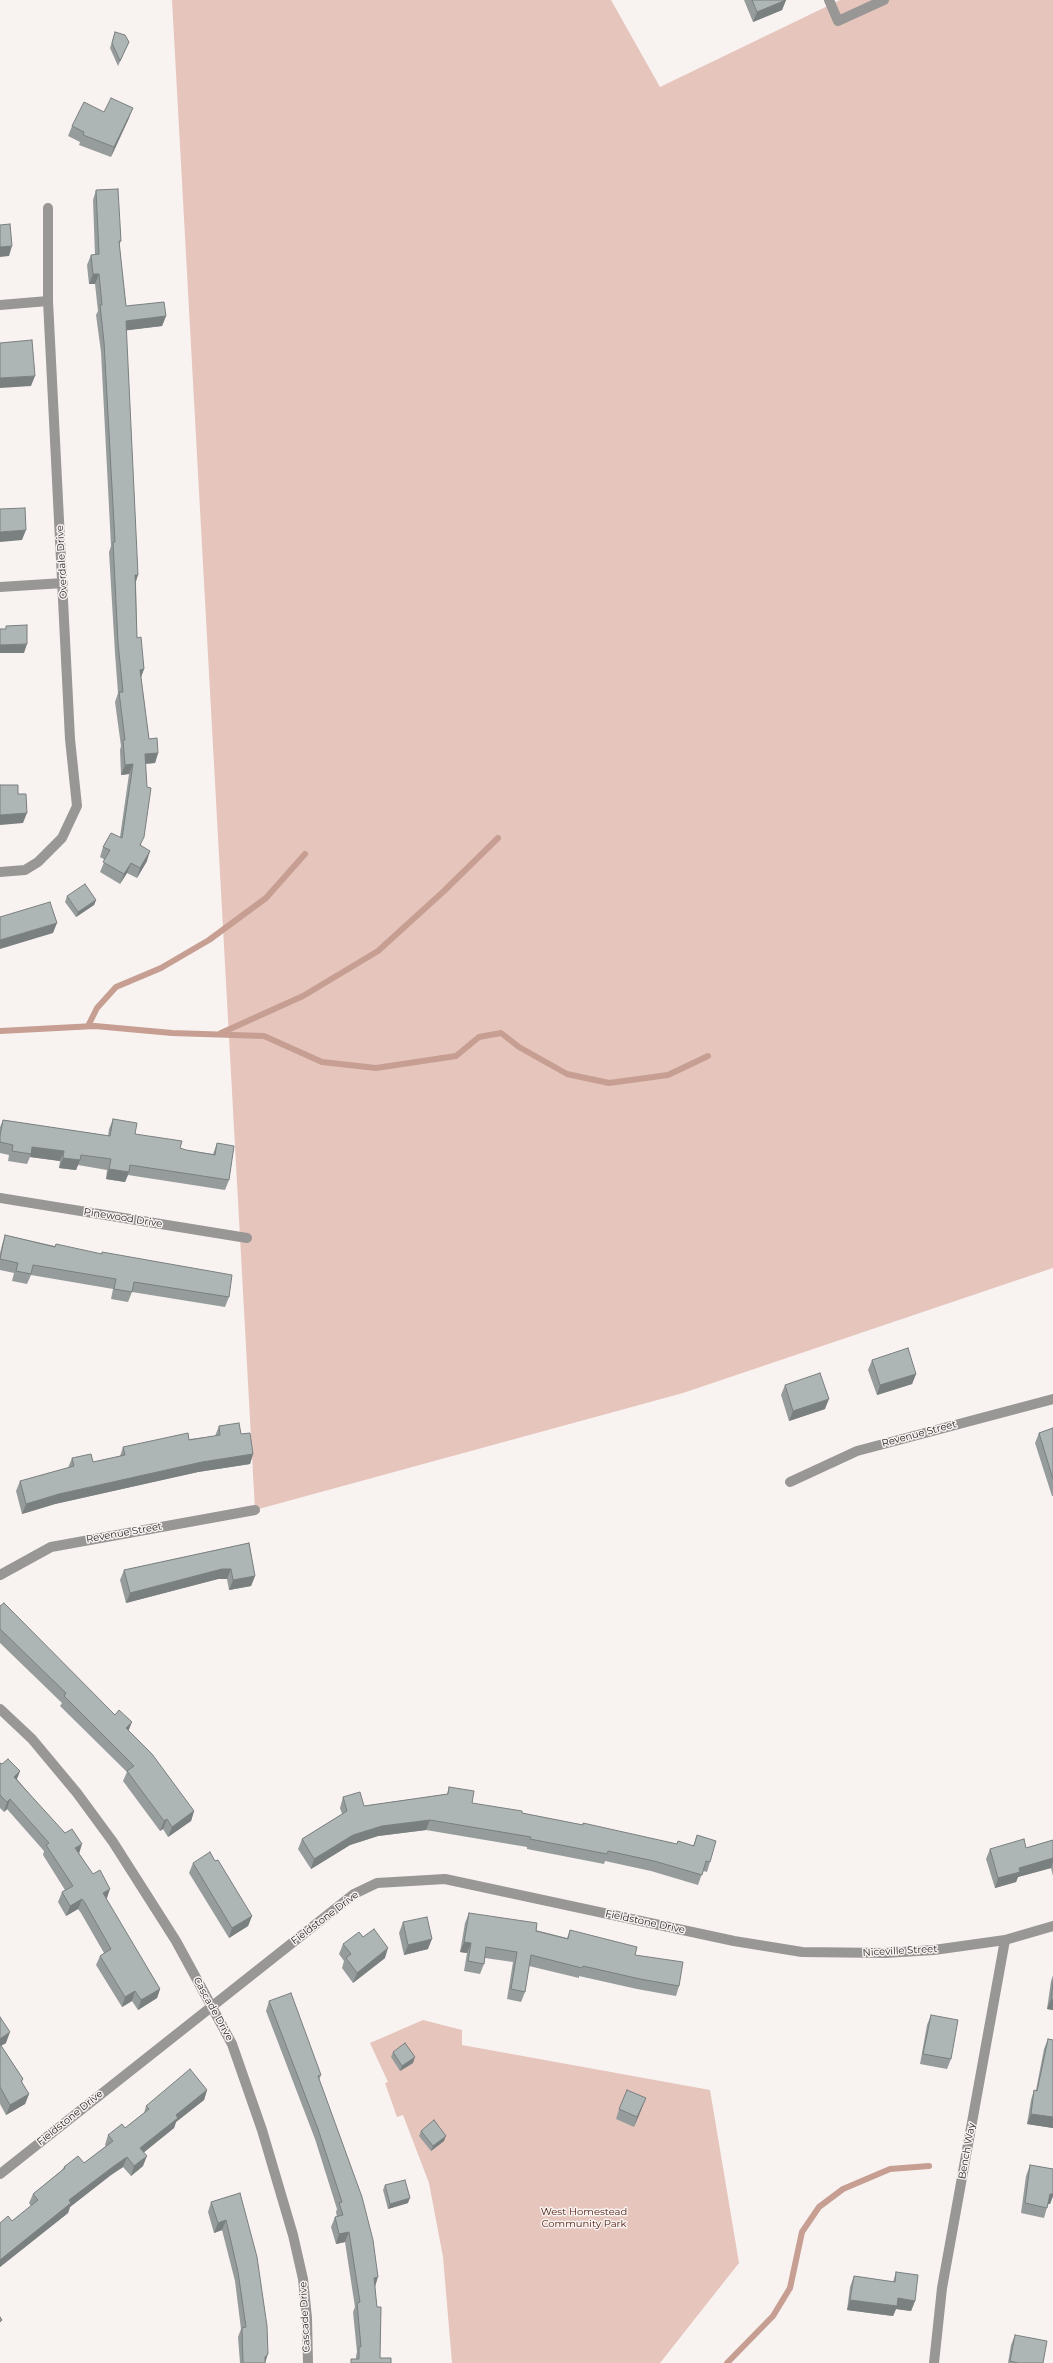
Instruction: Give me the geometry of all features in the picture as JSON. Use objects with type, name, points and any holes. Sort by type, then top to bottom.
[{"type":"street","points":[[829,0],[838,22],[884,0]]},
{"type":"street","name":"Overdale Drive","points":[[0,872],[25,870],[38,862],[62,838],[77,806],[70,739],[48,301],[48,208]]},
{"type":"street","points":[[0,304],[48,301]]},
{"type":"street","points":[[0,587],[63,583]]},
{"type":"street","name":"Pinewood Drive","points":[[0,1198],[247,1238]]},
{"type":"street","name":"Revenue Street","points":[[790,1482],[857,1451],[1053,1399]]},
{"type":"street","name":"Revenue Street","points":[[0,1574],[51,1546],[255,1510]]},
{"type":"street","name":"Cascade Drive","points":[[0,1709],[32,1739],[72,1787],[113,1842],[176,1941],[232,2044],[262,2130],[293,2235],[303,2279],[307,2318],[308,2363]]},
{"type":"street","name":"Fieldstone Drive","points":[[0,2174],[210,2006],[354,1894],[377,1883],[445,1878],[745,1943]]},
{"type":"street","name":"Niceville Street","points":[[745,1943],[802,1952],[885,1953],[934,1950],[1004,1940],[1053,1926]]},
{"type":"street","name":"Bench Way","points":[[934,2363],[942,2288],[1004,1940]]},
{"type":"green space","points":[[172,0],[611,0],[660,87],[840,0],[1053,0],[1053,1268],[683,1393],[255,1510]]},
{"type":"green space","name":"West Homestead Community Park","points":[[423,2020],[462,2030],[462,2045],[710,2090],[739,2263],[660,2363],[452,2363],[443,2257],[429,2183],[403,2115],[397,2117],[385,2083],[388,2082],[370,2043]]},
{"type":"building","points":[[752,0],[786,0],[757,12]]},
{"type":"building","points":[[115,32],[125,35],[129,42],[120,61],[112,43]]},
{"type":"building","points":[[111,98],[133,108],[114,147],[83,135],[84,132],[72,126],[84,102],[104,112]]},
{"type":"building","points":[[118,189],[121,241],[119,241],[126,306],[164,302],[166,316],[126,321],[138,575],[135,575],[137,638],[141,637],[144,669],[140,670],[149,739],[157,738],[158,753],[145,754],[147,787],[151,788],[144,837],[140,845],[150,851],[140,868],[131,863],[124,874],[103,862],[110,850],[103,847],[111,833],[122,838],[133,764],[125,765],[123,740],[125,740],[119,692],[123,692],[118,643],[113,542],[115,542],[104,342],[100,305],[102,305],[99,274],[93,274],[91,255],[99,254],[96,190]]},
{"type":"building","points":[[10,224],[12,246],[0,247],[0,225]]},
{"type":"building","points":[[32,340],[35,376],[0,378],[0,343]]},
{"type":"building","points":[[25,508],[26,530],[0,532],[0,509]]},
{"type":"building","points":[[27,625],[27,644],[0,645],[0,629],[6,629],[6,626]]},
{"type":"building","points":[[0,785],[18,785],[18,794],[26,794],[27,813],[0,815]]},
{"type":"building","points":[[85,884],[96,900],[78,912],[67,896]]},
{"type":"building","points":[[50,902],[57,923],[0,940],[0,917]]},
{"type":"building","points":[[113,1119],[137,1123],[135,1134],[182,1141],[180,1148],[186,1150],[215,1155],[217,1143],[234,1146],[229,1180],[130,1165],[129,1172],[109,1169],[111,1159],[81,1155],[80,1160],[63,1158],[64,1151],[32,1147],[31,1154],[12,1151],[13,1145],[0,1142],[3,1120],[110,1136]]},
{"type":"building","points":[[5,1235],[55,1247],[56,1244],[102,1254],[102,1252],[232,1275],[229,1297],[134,1282],[132,1292],[114,1289],[116,1279],[33,1265],[31,1274],[16,1271],[18,1263],[0,1259]]},
{"type":"building","points":[[908,1348],[916,1374],[880,1385],[872,1360]]},
{"type":"building","points":[[820,1373],[829,1399],[793,1411],[785,1385]]},
{"type":"building","points":[[239,1423],[241,1434],[250,1433],[253,1454],[202,1462],[59,1494],[26,1504],[20,1481],[74,1466],[72,1458],[91,1454],[93,1462],[125,1455],[123,1447],[188,1433],[189,1440],[220,1435],[219,1426]]},
{"type":"building","points":[[1053,1428],[1053,1479],[1039,1433]]},
{"type":"building","points":[[249,1543],[255,1576],[233,1580],[231,1569],[222,1569],[130,1593],[124,1570]]},
{"type":"building","points":[[4,1603],[115,1715],[119,1710],[132,1722],[126,1728],[152,1754],[194,1811],[172,1827],[167,1819],[164,1821],[127,1771],[134,1766],[64,1696],[66,1693],[0,1629],[0,1606]]},
{"type":"building","points":[[8,1759],[20,1771],[14,1777],[65,1833],[72,1829],[82,1844],[75,1848],[93,1874],[100,1870],[110,1889],[103,1893],[160,1989],[141,2000],[135,1991],[125,1997],[100,1956],[111,1949],[85,1903],[82,1899],[70,1906],[62,1892],[73,1886],[46,1845],[49,1843],[10,1799],[7,1802],[0,1795],[0,1763],[2,1764]]},
{"type":"building","points":[[449,1787],[474,1791],[472,1803],[522,1811],[522,1813],[583,1825],[583,1823],[677,1844],[678,1841],[694,1846],[697,1835],[716,1841],[710,1862],[706,1861],[702,1875],[654,1861],[608,1851],[607,1854],[530,1839],[531,1837],[430,1820],[382,1826],[353,1835],[314,1859],[302,1839],[347,1811],[343,1797],[360,1792],[364,1806],[448,1794]]},
{"type":"building","points":[[1024,1839],[1026,1848],[1053,1840],[1053,1858],[1019,1868],[1020,1872],[998,1878],[990,1849]]},
{"type":"building","points":[[210,1852],[215,1861],[218,1860],[252,1916],[232,1928],[193,1863]]},
{"type":"building","points":[[469,1913],[537,1923],[536,1931],[568,1939],[570,1930],[637,1947],[635,1955],[683,1962],[679,1986],[583,1966],[582,1968],[531,1955],[525,1992],[511,1989],[517,1952],[486,1947],[484,1964],[468,1961],[471,1943],[464,1942]]},
{"type":"building","points":[[427,1917],[432,1939],[408,1945],[403,1922]]},
{"type":"building","points":[[374,1929],[388,1948],[357,1973],[346,1958],[351,1954],[343,1944],[359,1932],[363,1937]]},
{"type":"building","points":[[1053,1982],[1053,2000],[1051,1999]]},
{"type":"building","points":[[291,1993],[321,2075],[318,2076],[362,2197],[373,2240],[378,2277],[374,2278],[377,2307],[381,2307],[380,2358],[391,2358],[391,2363],[351,2363],[351,2359],[359,2359],[359,2347],[361,2347],[357,2303],[360,2302],[349,2232],[339,2234],[335,2217],[343,2215],[339,2203],[342,2202],[318,2129],[269,2001]]},
{"type":"building","points":[[931,2015],[958,2020],[951,2059],[923,2054]]},
{"type":"building","points":[[0,2017],[10,2032],[0,2039]]},
{"type":"building","points":[[1048,2039],[1053,2040],[1053,2117],[1031,2114],[1034,2090],[1037,2091]]},
{"type":"building","points":[[405,2043],[415,2057],[402,2066],[393,2052]]},
{"type":"building","points":[[0,2044],[23,2079],[21,2081],[29,2094],[10,2105],[0,2087]]},
{"type":"building","points":[[190,2069],[207,2090],[176,2115],[178,2118],[140,2148],[147,2156],[134,2166],[127,2157],[114,2166],[69,2200],[71,2203],[0,2260],[0,2223],[8,2216],[12,2221],[38,2200],[33,2194],[78,2156],[84,2163],[113,2141],[108,2135],[122,2124],[125,2128],[149,2109],[146,2106]]},
{"type":"building","points":[[627,2090],[646,2098],[637,2117],[619,2109]]},
{"type":"building","points":[[434,2120],[446,2136],[433,2146],[421,2131]]},
{"type":"building","points":[[1030,2165],[1053,2169],[1053,2194],[1050,2194],[1047,2208],[1025,2203]]},
{"type":"building","points":[[405,2180],[410,2198],[390,2204],[385,2185]]},
{"type":"building","points":[[240,2193],[257,2257],[267,2326],[268,2354],[265,2357],[265,2363],[243,2363],[242,2328],[246,2327],[238,2272],[226,2220],[218,2223],[211,2202]]},
{"type":"building","points":[[896,2272],[918,2275],[915,2301],[898,2298],[897,2306],[850,2300],[854,2276],[895,2282]]},
{"type":"building","points":[[1015,2335],[1047,2341],[1043,2363],[1018,2363],[1010,2361]]},
{"type":"waterway","points":[[221,1033],[303,996],[378,951],[444,891],[498,838]]},
{"type":"waterway","points":[[88,1026],[97,1008],[116,987],[161,968],[209,940],[266,898],[305,854]]},
{"type":"waterway","points":[[0,1031],[95,1026],[172,1033],[264,1036],[322,1062],[376,1068],[456,1056],[479,1037],[501,1033],[519,1047],[567,1074],[609,1083],[668,1075],[708,1056]]},
{"type":"waterway","points":[[727,2363],[773,2316],[790,2288],[802,2232],[819,2207],[843,2189],[890,2169],[929,2166]]}]
